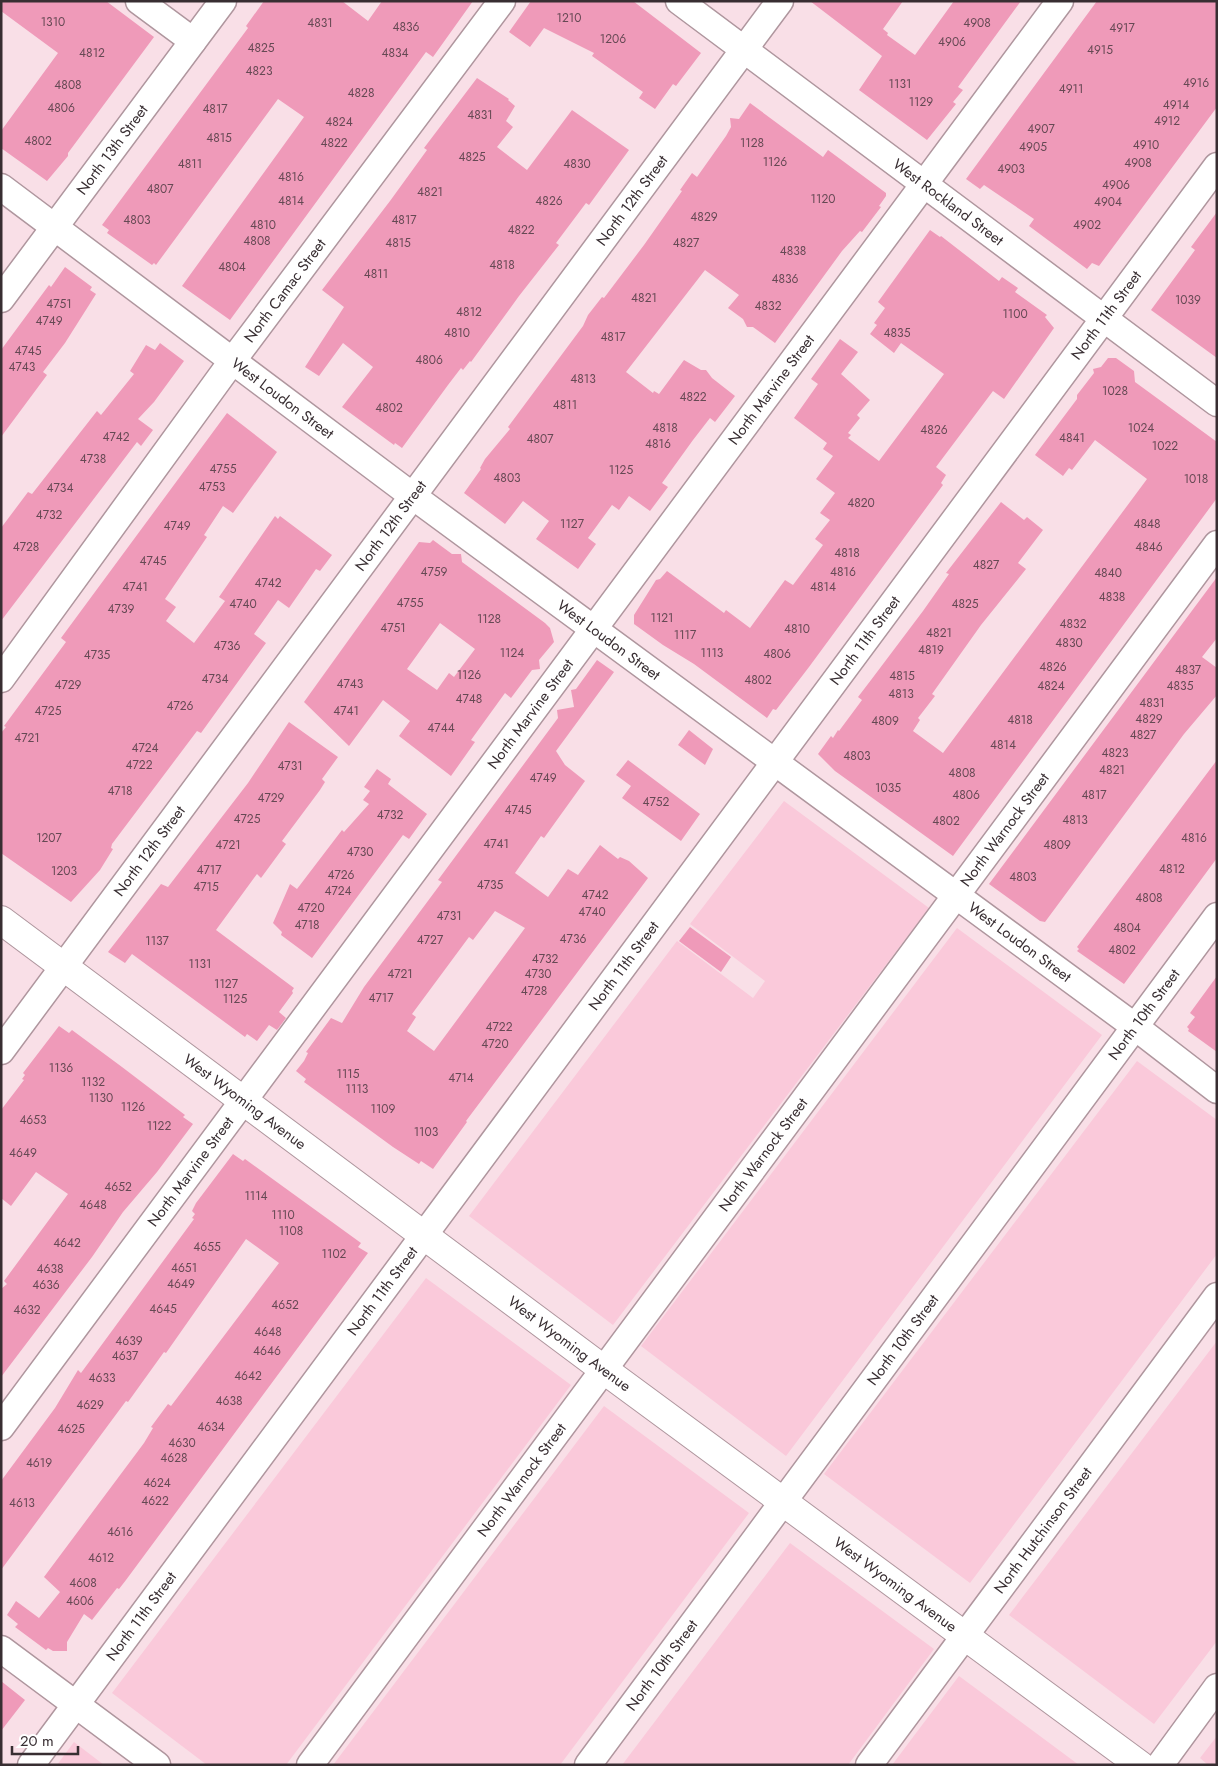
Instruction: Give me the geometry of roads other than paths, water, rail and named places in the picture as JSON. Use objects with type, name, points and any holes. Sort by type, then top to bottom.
[{"type":"street","points":[[139,1],[193,41]]},
{"type":"street","name":"North 13th Street","points":[[1,298],[56,227],[223,1]]},
{"type":"street","name":"North Camac Street","points":[[1,679],[233,360],[502,1]]},
{"type":"street","name":"West Rockland Street","points":[[679,1],[1103,320],[1217,403]]},
{"type":"street","name":"North 12th Street","points":[[1,1051],[414,497],[780,1]]},
{"type":"street","name":"North Marvine Street","points":[[1,1427],[244,1102],[922,184],[1060,1]]},
{"type":"street","name":"North 11th Street","points":[[32,1765],[1217,166]]},
{"type":"street","name":"West Loudon Street","points":[[1,187],[414,497],[954,896],[1134,1026],[1217,1090]]},
{"type":"street","name":"North Warnock Street","points":[[310,1765],[602,1369],[1217,544]]},
{"type":"street","name":"North 10th Street","points":[[588,1765],[1217,916]]},
{"type":"street","name":"West Wyoming Avenue","points":[[1,920],[602,1369],[784,1501],[1140,1765]]},
{"type":"street","name":"North Hutchinson Street","points":[[869,1765],[964,1634],[1217,1296]]},
{"type":"street","points":[[1,1649],[157,1765]]},
{"type":"street","points":[[1160,1765],[1217,1687]]}]
